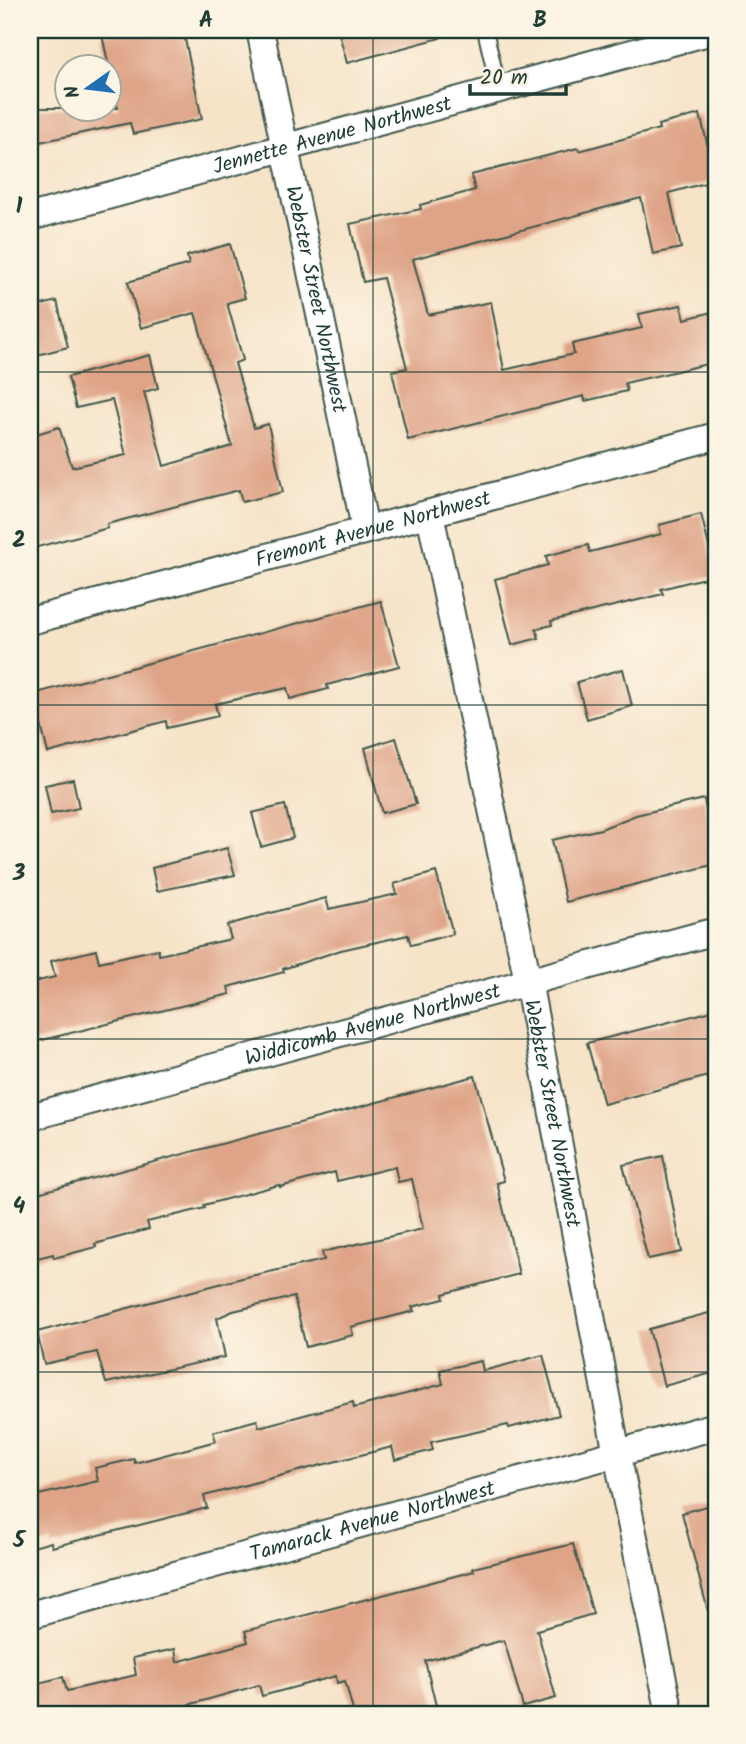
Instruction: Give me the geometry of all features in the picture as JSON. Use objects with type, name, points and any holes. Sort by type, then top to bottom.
[{"type":"street","name":"Webster Street Northwest","points":[[260,30],[365,528]]},
{"type":"street","name":"Jennette Avenue Northwest","points":[[30,217],[716,30]]},
{"type":"street","name":"Fremont Avenue Northwest","points":[[30,621],[365,528],[716,436]]},
{"type":"street","name":"Webster Street Northwest","points":[[430,513],[528,981],[617,1454],[670,1714]]},
{"type":"street","name":"Widdicomb Avenue Northwest","points":[[30,1117],[716,931]]},
{"type":"street","name":"Tamarack Avenue Northwest","points":[[30,1615],[716,1426]]},
{"type":"lane","points":[[485,30],[499,89]]},
{"type":"building","points":[[123,30],[183,30],[202,119],[133,134],[130,123],[30,144],[30,108],[52,108],[52,122],[122,122],[122,52],[106,52],[102,35]]},
{"type":"building","points":[[338,30],[439,30],[440,38],[347,63]]},
{"type":"building","points":[[700,114],[716,180],[669,193],[681,248],[653,254],[641,198],[413,259],[428,315],[491,302],[504,370],[574,354],[572,344],[642,328],[639,314],[681,305],[685,319],[716,311],[716,362],[625,383],[627,391],[585,401],[584,396],[408,440],[392,371],[407,368],[383,278],[363,282],[350,224],[421,209],[420,205],[475,190],[471,175],[578,148],[579,151],[659,129],[658,125]]},
{"type":"building","points":[[230,244],[245,298],[227,303],[243,360],[235,363],[254,428],[268,424],[283,492],[242,502],[239,490],[107,524],[108,528],[30,549],[30,436],[59,427],[72,467],[126,455],[112,400],[76,408],[68,377],[150,355],[158,388],[144,392],[164,466],[232,446],[195,313],[141,328],[128,282],[189,264],[187,256]]},
{"type":"building","points":[[57,301],[68,347],[30,357],[30,308]]},
{"type":"building","points":[[701,514],[716,575],[661,589],[663,594],[551,621],[552,625],[536,629],[539,638],[512,645],[495,579],[548,565],[546,556],[588,545],[590,552],[661,534],[659,525]]},
{"type":"building","points":[[381,601],[399,666],[327,685],[328,689],[290,699],[287,688],[215,704],[218,716],[167,728],[166,721],[48,753],[33,694]]},
{"type":"building","points":[[623,669],[632,706],[587,719],[577,682]]},
{"type":"building","points":[[396,738],[416,804],[382,813],[365,748]]},
{"type":"building","points":[[73,779],[79,808],[51,814],[45,785]]},
{"type":"building","points":[[704,799],[716,864],[566,902],[552,840],[601,829],[636,815]]},
{"type":"building","points":[[285,805],[293,838],[261,847],[252,813]]},
{"type":"building","points":[[227,848],[235,875],[157,891],[152,868]]},
{"type":"building","points":[[436,872],[453,934],[411,945],[408,935],[341,950],[283,969],[284,972],[228,987],[230,994],[30,1043],[30,983],[55,977],[51,961],[96,950],[99,962],[158,949],[159,955],[231,939],[227,925],[326,898],[329,909],[397,894],[394,884]]},
{"type":"building","points":[[716,1010],[716,1074],[604,1104],[587,1043]]},
{"type":"building","points":[[475,1076],[504,1181],[497,1183],[519,1274],[443,1294],[444,1299],[412,1307],[414,1311],[351,1327],[353,1335],[306,1347],[294,1297],[233,1311],[217,1318],[225,1357],[106,1383],[97,1352],[44,1364],[37,1332],[246,1277],[324,1260],[322,1252],[423,1229],[412,1179],[398,1182],[395,1167],[337,1181],[335,1172],[280,1187],[279,1185],[204,1205],[205,1208],[147,1222],[149,1229],[95,1244],[96,1247],[54,1258],[53,1254],[30,1260],[30,1195]]},
{"type":"building","points":[[663,1156],[682,1252],[648,1259],[623,1165]]},
{"type":"building","points":[[716,1311],[716,1372],[664,1386],[649,1329]]},
{"type":"building","points":[[543,1355],[559,1415],[509,1428],[508,1425],[431,1442],[433,1450],[395,1460],[392,1447],[204,1496],[207,1508],[52,1547],[51,1542],[30,1548],[30,1497],[98,1481],[95,1468],[134,1459],[135,1463],[216,1441],[213,1432],[257,1420],[259,1427],[353,1402],[354,1408],[443,1384],[440,1370],[481,1361],[483,1371]]},
{"type":"building","points":[[716,1503],[716,1610],[708,1611],[682,1513]]},
{"type":"building","points":[[573,1544],[593,1614],[537,1630],[556,1698],[523,1707],[504,1640],[425,1661],[438,1714],[354,1714],[345,1681],[337,1683],[336,1676],[262,1696],[259,1685],[188,1705],[190,1714],[30,1714],[30,1685],[63,1677],[67,1691],[136,1675],[133,1658],[175,1649],[177,1662],[248,1642],[245,1631],[474,1571],[473,1568]]}]
